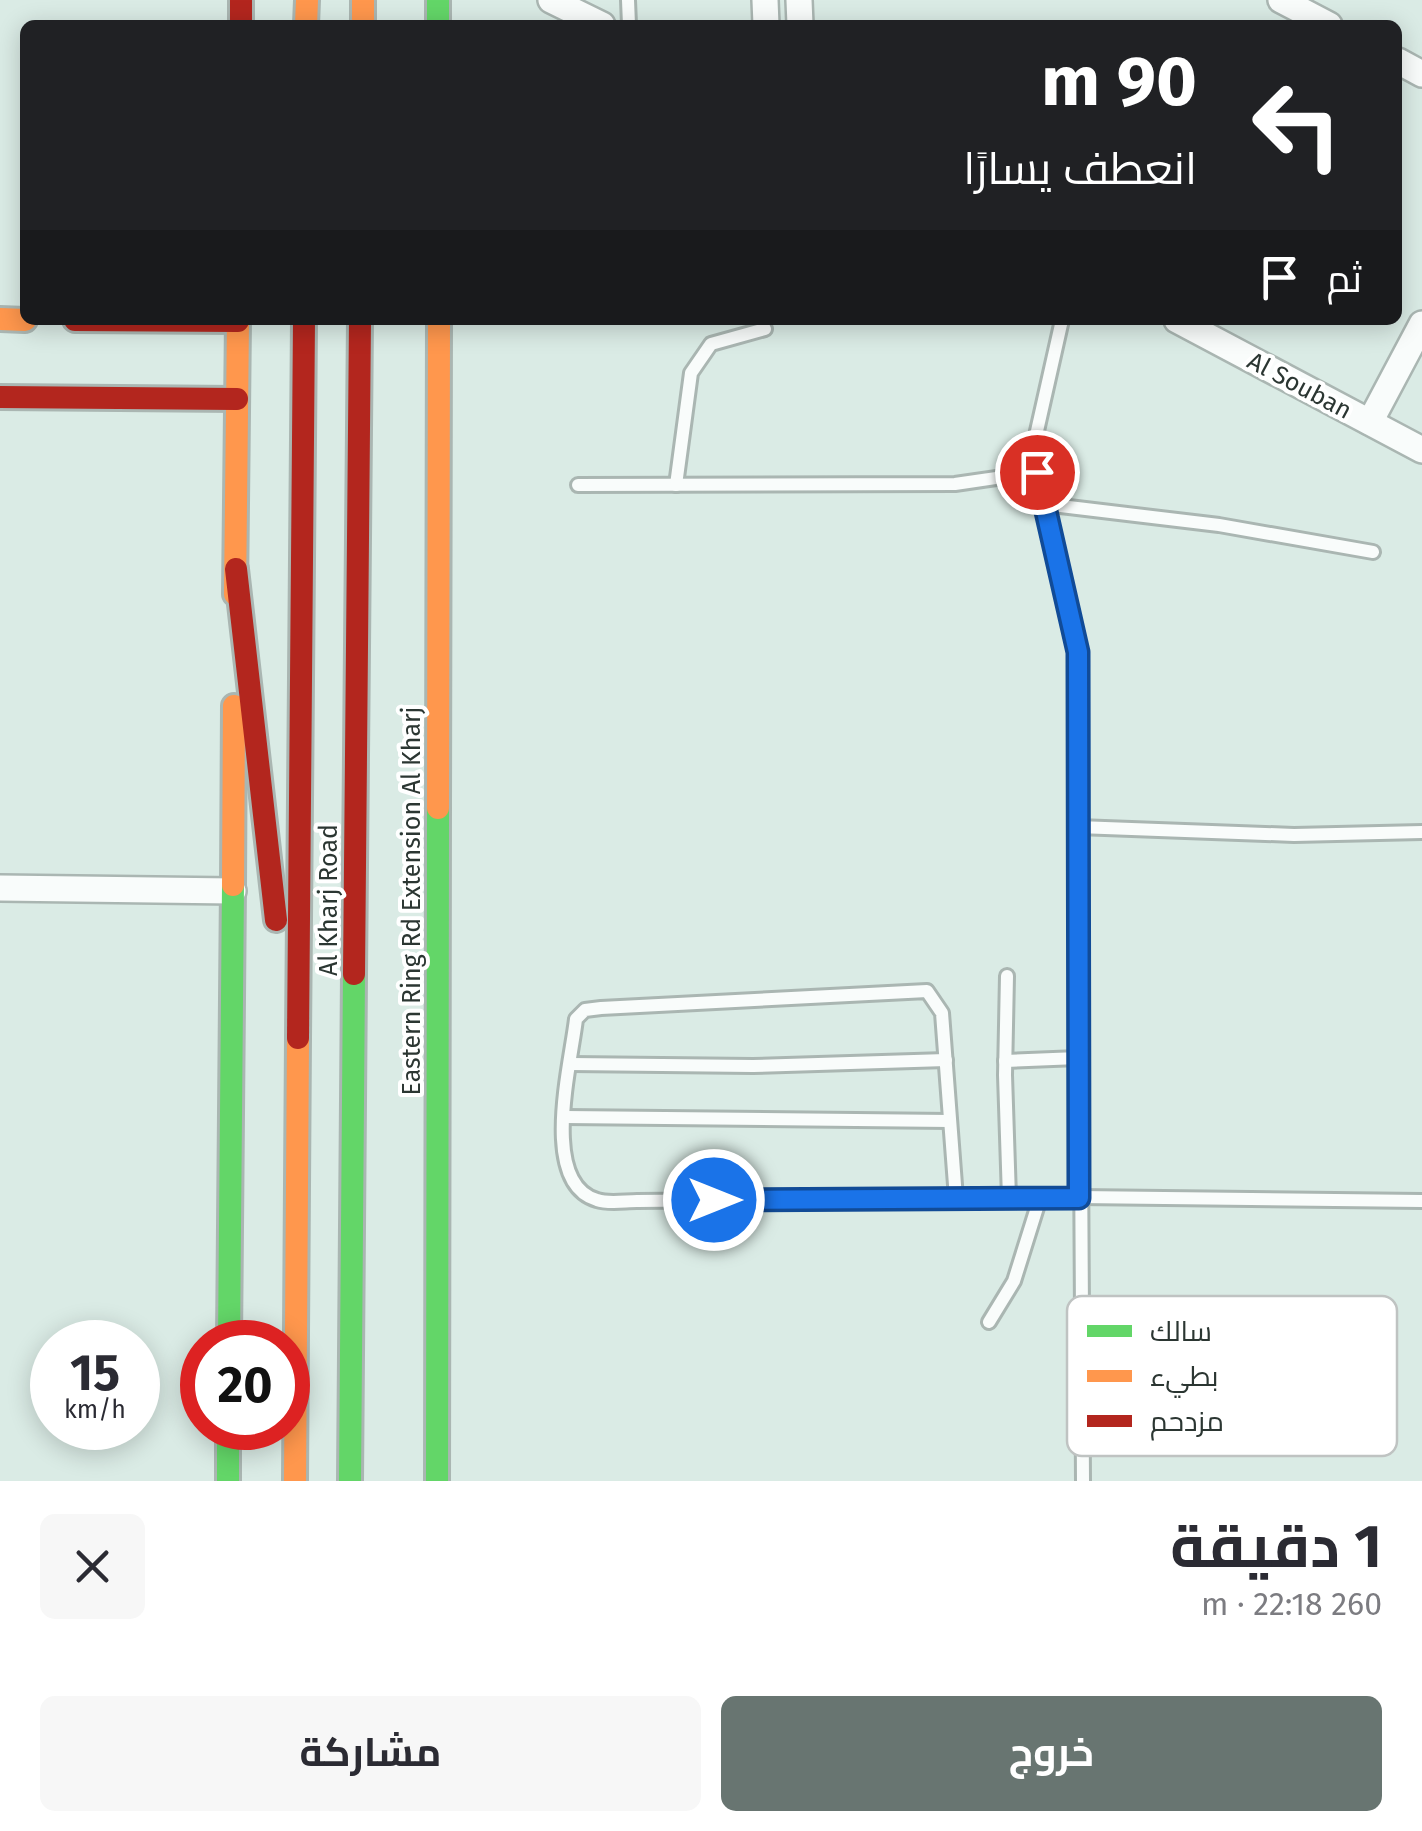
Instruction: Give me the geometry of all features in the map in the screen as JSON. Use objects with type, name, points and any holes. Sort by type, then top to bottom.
[{"type":"main road","points":[[229,1320],[238,325]]},
{"type":"main road","name":"Al Kharj Road","points":[[296,1481],[304,325]]},
{"type":"main road","name":"Al Kharj Road","points":[[350,1481],[360,325]]},
{"type":"main road","name":"Eastern Ring Rd Extension Al Kharj","points":[[436,1481],[438,325]]},
{"type":"main road","points":[[0,396],[237,399]]},
{"type":"main road","points":[[236,569],[299,1120]]},
{"type":"main road","points":[[228,1450],[228,1481]]},
{"type":"street","points":[[550,0],[592,20]]},
{"type":"street","points":[[1281,0],[1319,20]]},
{"type":"street","points":[[1370,422],[1422,324]]},
{"type":"street","name":"Al Souban","points":[[1186,325],[1421,446]]},
{"type":"street","points":[[0,888],[233,890]]},
{"type":"lane","points":[[1061,325],[1037,431],[1037,472],[1078,652],[1081,1296]]},
{"type":"lane","points":[[676,485],[692,373],[711,344],[765,328]]},
{"type":"lane","points":[[578,486],[956,484],[1037,472]]},
{"type":"lane","points":[[1044,504],[1219,524],[1373,552]]},
{"type":"lane","points":[[1078,827],[1294,836],[1422,832]]},
{"type":"lane","points":[[1006,976],[1010,1198]]},
{"type":"lane","points":[[956,1198],[942,1013],[927,990],[585,1010],[576,1019],[561,1151],[570,1181],[596,1200],[1079,1198],[1422,1202]]},
{"type":"lane","points":[[1005,1061],[1078,1058]]},
{"type":"lane","points":[[571,1064],[753,1066],[946,1060]]},
{"type":"lane","points":[[565,1117],[950,1121]]},
{"type":"lane","points":[[990,1322],[1014,1281],[1040,1198]]},
{"type":"lane","points":[[1084,1456],[1084,1481]]},
{"type":"traffic: fast","points":[[438,0],[438,20]]},
{"type":"traffic: fast","points":[[437,1481],[438,808]]},
{"type":"traffic: fast","points":[[229,1320],[233,885]]},
{"type":"traffic: fast","points":[[350,1481],[354,974]]},
{"type":"traffic: fast","points":[[228,1450],[228,1481]]},
{"type":"traffic: slow","points":[[306,20],[307,0]]},
{"type":"traffic: slow","points":[[363,0],[363,20]]},
{"type":"traffic: slow","points":[[0,319],[20,320]]},
{"type":"traffic: slow","points":[[235,594],[238,325]]},
{"type":"traffic: slow","points":[[438,808],[439,325]]},
{"type":"traffic: slow","points":[[233,885],[234,706]]},
{"type":"traffic: slow","points":[[295,1481],[298,1038]]},
{"type":"traffic: jam","points":[[241,0],[241,20]]},
{"type":"traffic: jam","points":[[298,1038],[304,325]]},
{"type":"traffic: jam","points":[[354,974],[360,325]]},
{"type":"traffic: jam","points":[[0,397],[237,399]]},
{"type":"traffic: jam","points":[[236,569],[276,920]]},
{"type":"route","points":[[714,1200],[1079,1198],[1078,652],[1037,472]]}]
